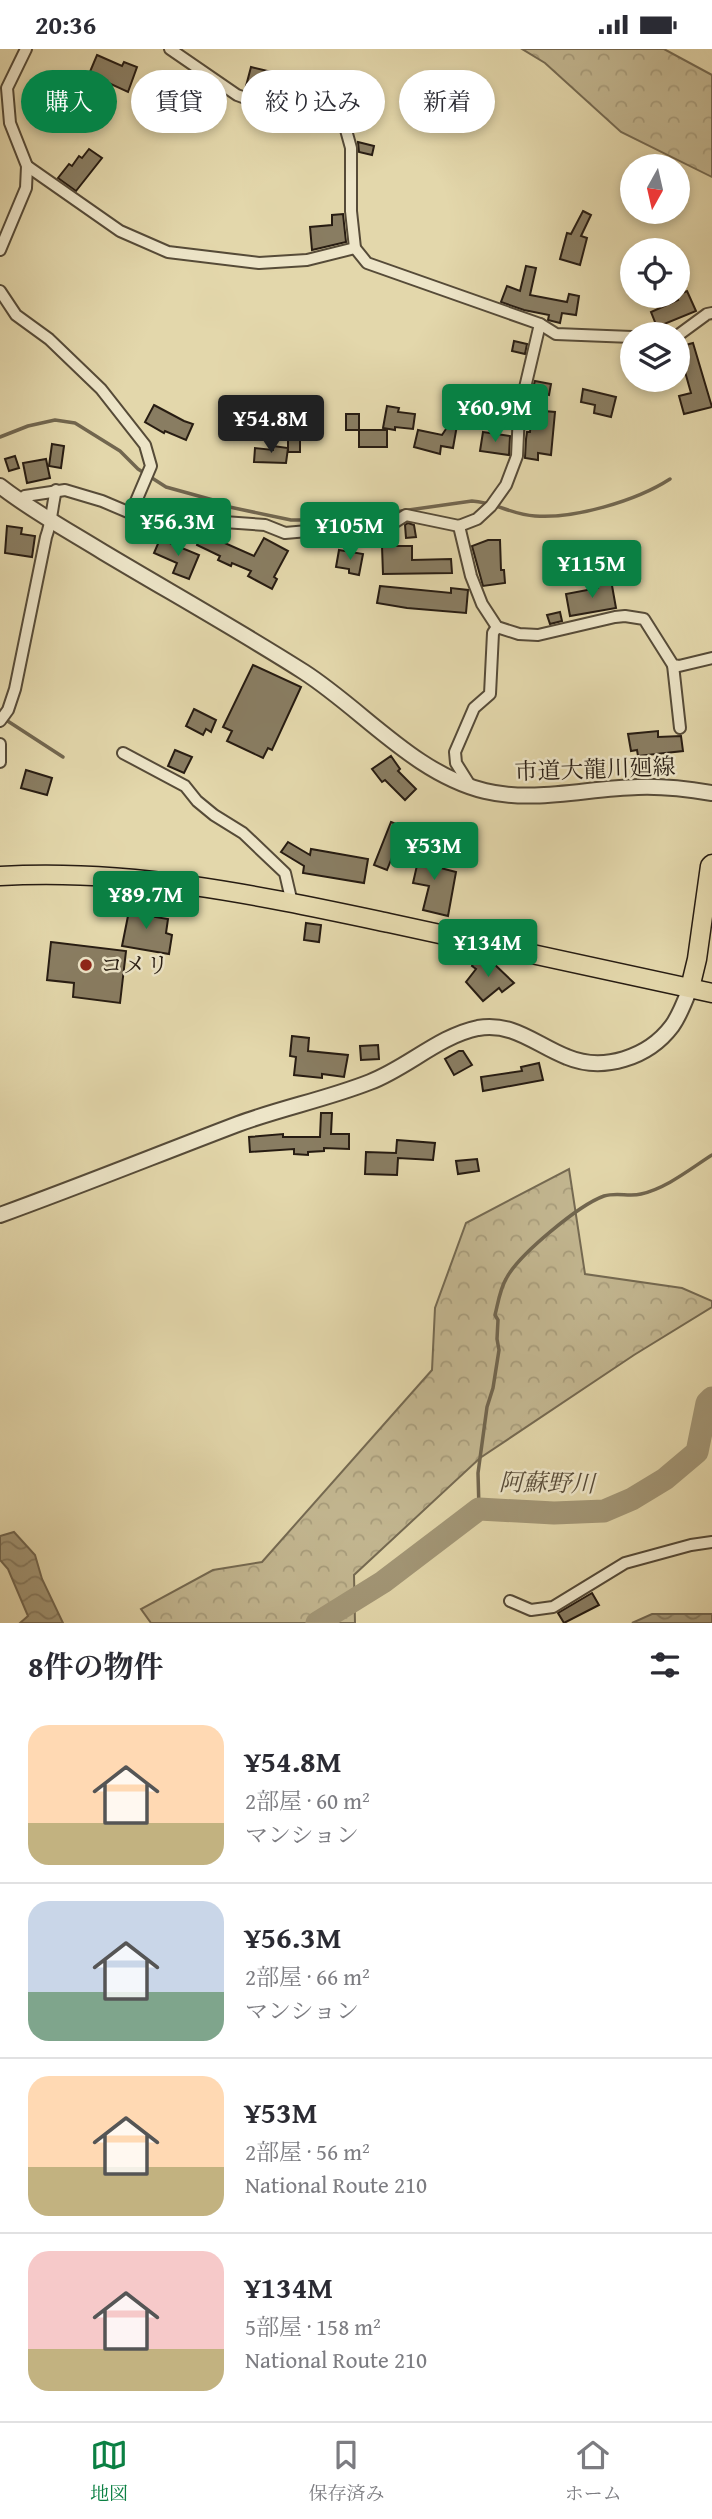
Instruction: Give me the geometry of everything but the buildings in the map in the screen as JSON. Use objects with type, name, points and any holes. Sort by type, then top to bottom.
[{"type":"main road","points":[[690,988],[712,864]]},
{"type":"main road","points":[[0,876],[74,875],[189,884],[292,902],[712,993]]},
{"type":"street","points":[[0,250],[26,188],[27,166],[10,123],[7,88],[26,49]]},
{"type":"street","points":[[170,49],[237,95],[262,104],[323,103],[341,112],[351,148],[351,211],[355,248],[367,263],[540,324],[556,334],[620,337]]},
{"type":"street","points":[[27,166],[120,231],[168,253],[259,264],[307,260],[355,248]]},
{"type":"street","points":[[0,291],[16,315],[49,339],[101,389],[145,445],[151,466],[131,513]]},
{"type":"street","points":[[690,326],[706,314],[712,313]]},
{"type":"street","points":[[20,500],[24,496],[56,490],[75,492],[168,529],[224,522],[265,525],[285,533],[331,529],[384,529],[406,515],[459,526],[477,519],[491,506],[506,485],[517,456],[519,413],[540,324]]},
{"type":"street","name":"市道大龍川廻線","points":[[1,488],[307,674],[405,751],[432,769],[471,786],[503,795],[527,796],[638,786],[712,793]]},
{"type":"street","points":[[0,721],[8,710],[15,689],[46,537],[52,520],[56,490]]},
{"type":"street","points":[[459,526],[471,576],[482,604],[497,627],[519,634],[538,635],[615,617],[644,619],[673,665],[680,728]]},
{"type":"street","points":[[471,786],[456,763],[455,752],[474,708],[490,694],[493,633],[497,627]]},
{"type":"street","points":[[673,665],[679,666],[712,657]]},
{"type":"street","points":[[0,744],[0,762]]},
{"type":"street","points":[[122,753],[185,786],[205,808],[243,833],[285,873],[292,902]]},
{"type":"street","points":[[0,1215],[239,1124],[377,1079],[412,1062],[455,1035],[483,1027],[509,1029],[579,1061],[617,1061],[646,1049],[661,1038],[672,1026],[690,988]]},
{"type":"street","points":[[510,1601],[531,1610],[553,1607],[625,1563],[712,1542]]},
{"type":"green space","points":[[522,49],[664,49],[712,75],[712,177],[690,166],[690,154],[665,154],[621,132],[545,63]]},
{"type":"green space","points":[[569,1169],[585,1274],[682,1288],[712,1301],[712,1307],[634,1355],[480,1458],[354,1575],[355,1623],[151,1623],[141,1609],[213,1570],[262,1562],[432,1370],[435,1308],[466,1223]]},
{"type":"water","points":[[14,1532],[35,1555],[42,1579],[63,1623],[20,1623],[28,1616],[8,1569],[0,1560],[0,1536]]},
{"type":"water","points":[[652,1614],[712,1614],[712,1623],[632,1623]]},
{"type":"waterway","points":[[0,437],[28,426],[55,420],[75,423],[120,451],[138,469],[166,487],[213,500],[220,505],[291,520],[338,520],[472,501],[527,515],[568,515],[623,501],[670,479]]},
{"type":"waterway","points":[[3,718],[63,757]]},
{"type":"waterway","points":[[479,1509],[478,1473],[487,1407],[499,1350],[498,1320],[495,1315],[506,1279],[523,1257],[550,1232],[593,1201],[609,1195],[636,1195],[651,1191],[712,1155]]},
{"type":"waterway","name":"阿蘇野川","points":[[317,1623],[383,1582],[479,1509],[554,1513],[604,1511],[632,1499],[665,1479],[697,1452],[707,1403],[712,1398]]},
{"type":"place","name":"コメリ","points":[[86,965]]}]
